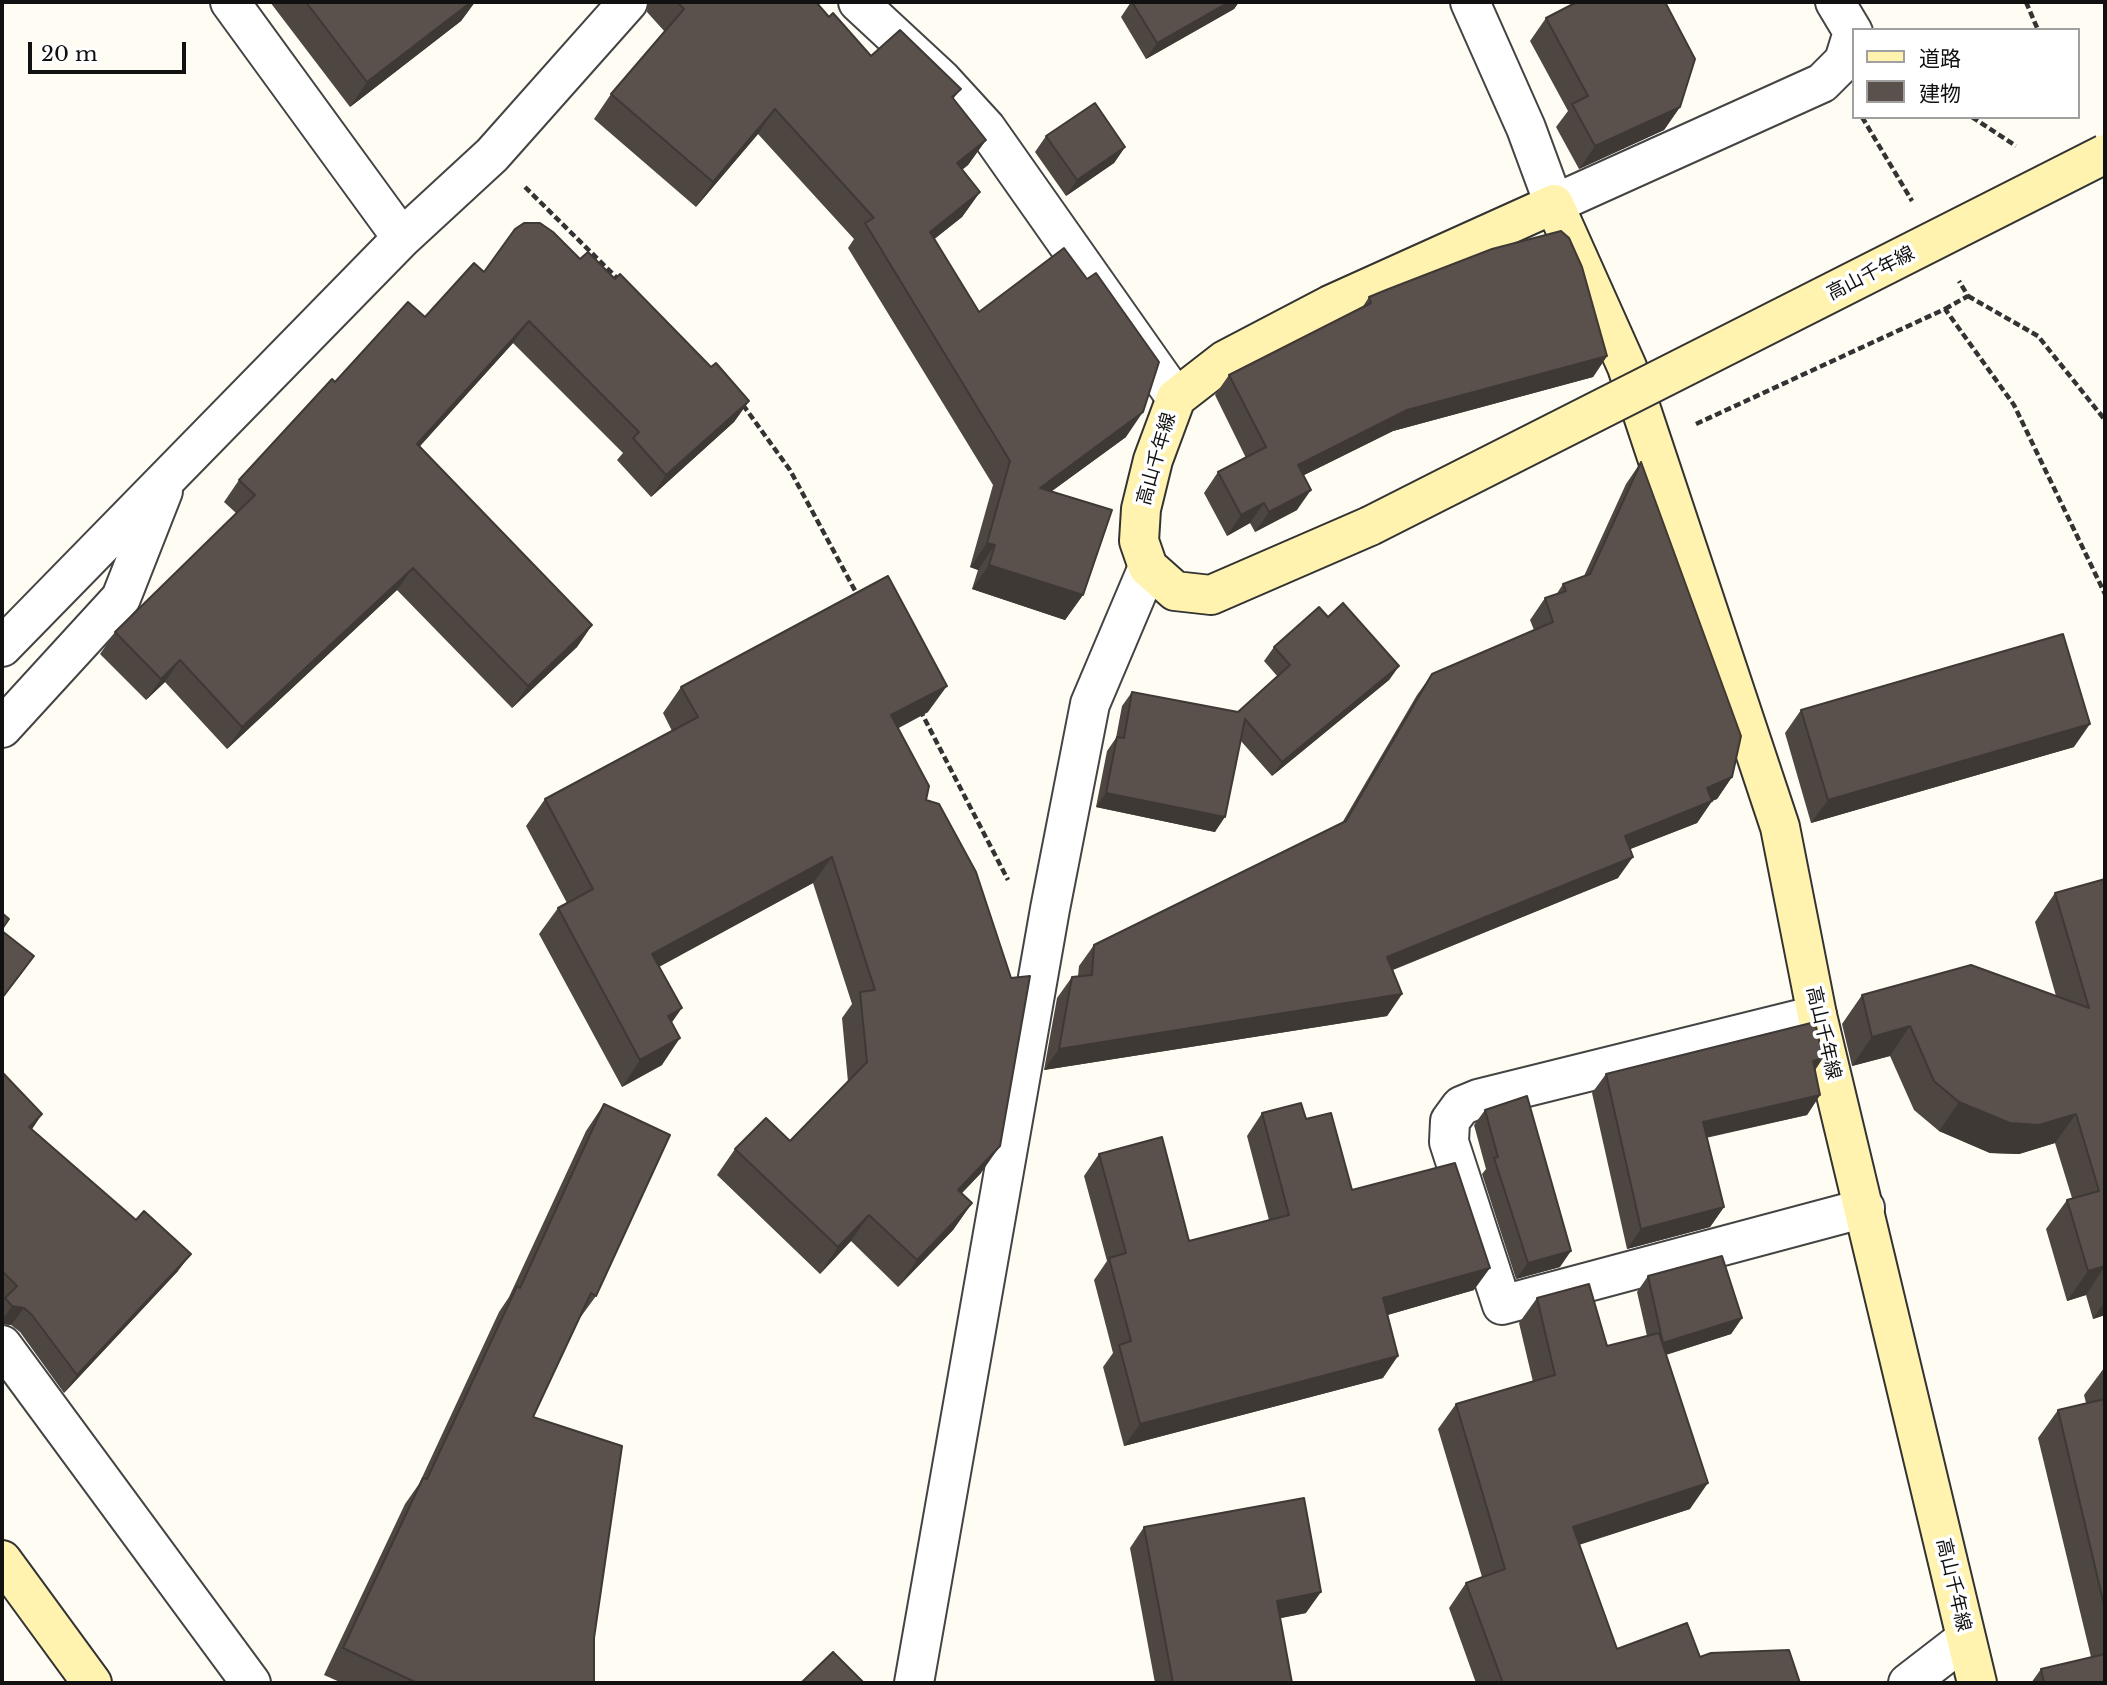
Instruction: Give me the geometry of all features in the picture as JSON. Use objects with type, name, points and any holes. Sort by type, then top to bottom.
[{"type":"main road","name":"高山千年線","points":[[1977,1683],[1817,1015],[1780,827],[1652,444],[1627,368],[1554,204],[1330,305],[1225,360],[1176,398],[1153,460],[1141,509],[1139,541],[1148,567],[1175,591],[1211,595],[1370,526],[2105,154]]},
{"type":"main road","points":[[2,1560],[92,1683]]},
{"type":"street","points":[[230,2],[402,238]]},
{"type":"street","points":[[2,647],[402,238],[492,155],[628,2]]},
{"type":"street","points":[[858,2],[942,80],[986,128],[1176,398]]},
{"type":"street","points":[[1470,2],[1525,128],[1554,204],[1822,83],[1844,61],[1852,35]]},
{"type":"street","points":[[1835,2],[1852,30]]},
{"type":"street","points":[[2,728],[121,598],[169,476]]},
{"type":"street","points":[[914,1683],[1050,909],[1090,704],[1148,567]]},
{"type":"street","points":[[1817,1015],[1478,1099],[1461,1106],[1450,1121],[1448,1142],[1502,1305],[1865,1208]]},
{"type":"street","points":[[2,1345],[251,1683]]},
{"type":"street","points":[[1908,1683],[1965,1639]]},
{"type":"path","points":[[2026,2],[2037,28]]},
{"type":"path","points":[[492,155],[629,289]]},
{"type":"path","points":[[1968,296],[2038,336],[2105,420]]},
{"type":"path","points":[[1652,444],[1945,309],[2014,405],[2105,594]]},
{"type":"path","points":[[736,395],[790,470],[862,602]]},
{"type":"path","points":[[914,698],[1013,891],[1050,909]]},
{"type":"building","points":[[306,2],[471,2],[367,82]]},
{"type":"building","points":[[677,2],[816,2],[829,17],[833,13],[871,56],[900,30],[961,89],[952,97],[986,140],[957,163],[980,192],[930,232],[979,312],[1064,248],[1087,279],[1096,273],[1159,362],[1143,412],[1040,488],[1112,510],[1083,595],[989,565],[995,545],[987,543],[1010,461],[865,223],[874,218],[775,109],[713,182],[611,94],[684,9]]},
{"type":"building","points":[[1132,2],[1229,2],[1157,43]]},
{"type":"building","points":[[1577,2],[1665,2],[1695,59],[1680,107],[1595,146],[1572,104],[1588,96],[1546,18]]},
{"type":"building","points":[[1095,103],[1125,147],[1077,180],[1046,136]]},
{"type":"building","points":[[524,223],[540,223],[580,259],[588,252],[615,279],[620,274],[711,367],[716,363],[749,401],[666,475],[633,438],[639,432],[529,321],[417,444],[592,625],[528,686],[413,568],[242,727],[180,660],[161,679],[115,632],[255,495],[239,480],[332,379],[335,382],[408,302],[425,317],[474,263],[484,272],[515,229]]},
{"type":"building","points":[[1561,231],[1569,238],[1582,267],[1607,356],[1407,410],[1298,465],[1311,490],[1269,512],[1264,503],[1241,515],[1218,472],[1266,447],[1229,375],[1371,303],[1369,297],[1492,249]]},
{"type":"building","points":[[1641,462],[1741,736],[1732,777],[1707,788],[1712,801],[1625,836],[1633,857],[1387,957],[1402,994],[1059,1049],[1072,977],[1092,975],[1094,945],[1346,821],[1432,674],[1553,622],[1545,598],[1566,591],[1563,584],[1590,574]]},
{"type":"building","points":[[888,576],[947,686],[891,715],[929,786],[926,800],[939,804],[976,872],[1011,978],[1030,976],[1000,1146],[958,1190],[972,1203],[917,1260],[869,1215],[838,1247],[735,1149],[766,1118],[790,1141],[867,1062],[860,992],[875,990],[832,857],[652,954],[682,1008],[668,1016],[680,1038],[640,1060],[558,908],[593,889],[545,799],[698,717],[681,687]]},
{"type":"building","points":[[1343,603],[1399,666],[1282,762],[1245,719],[1225,817],[1106,793],[1117,737],[1124,738],[1132,692],[1238,712],[1290,665],[1274,647],[1319,607],[1328,617]]},
{"type":"building","points":[[2063,634],[2090,724],[1828,800],[1801,710]]},
{"type":"building","points":[[2105,879],[2105,1266],[2088,1271],[2067,1200],[2099,1191],[2076,1114],[2039,1125],[2010,1123],[1959,1102],[1934,1081],[1910,1026],[1872,1037],[1862,995],[1971,965],[2089,1008],[2055,893]]},
{"type":"building","points":[[2,913],[9,919],[2,929]]},
{"type":"building","points":[[2,931],[34,956],[2,998]]},
{"type":"building","points":[[1815,1022],[1823,1058],[1813,1061],[1820,1095],[1703,1122],[1724,1207],[1641,1229],[1606,1074]]},
{"type":"building","points":[[2,1072],[42,1114],[29,1127],[136,1220],[144,1211],[191,1254],[77,1375],[32,1315],[24,1308],[12,1306],[5,1298],[17,1286],[2,1271]]},
{"type":"building","points":[[1527,1096],[1571,1251],[1528,1263],[1494,1158],[1498,1157],[1485,1110]]},
{"type":"building","points":[[1301,1103],[1306,1119],[1331,1113],[1352,1190],[1455,1163],[1490,1268],[1383,1298],[1398,1356],[1140,1424],[1119,1345],[1131,1341],[1109,1258],[1126,1253],[1099,1154],[1162,1137],[1189,1241],[1289,1215],[1262,1113]]},
{"type":"building","points":[[604,1104],[670,1135],[596,1296],[591,1293],[533,1417],[622,1446],[594,1638],[594,1683],[414,1683],[343,1648],[423,1478],[427,1479],[517,1286],[520,1288]]},
{"type":"building","points":[[1722,1256],[1742,1318],[1663,1343],[1648,1276]]},
{"type":"building","points":[[1589,1284],[1607,1346],[1659,1333],[1708,1483],[1573,1527],[1617,1649],[1687,1623],[1700,1657],[1711,1653],[1789,1650],[1800,1683],[1503,1683],[1466,1583],[1505,1569],[1456,1404],[1555,1375],[1537,1298]]},
{"type":"building","points":[[2105,1399],[2105,1609],[2058,1410]]},
{"type":"building","points":[[1304,1498],[1321,1592],[1277,1601],[1292,1683],[1173,1683],[1144,1527]]},
{"type":"building","points":[[833,1652],[864,1683],[801,1683]]},
{"type":"building","points":[[2105,1654],[2105,1683],[2044,1683],[2041,1669]]}]
